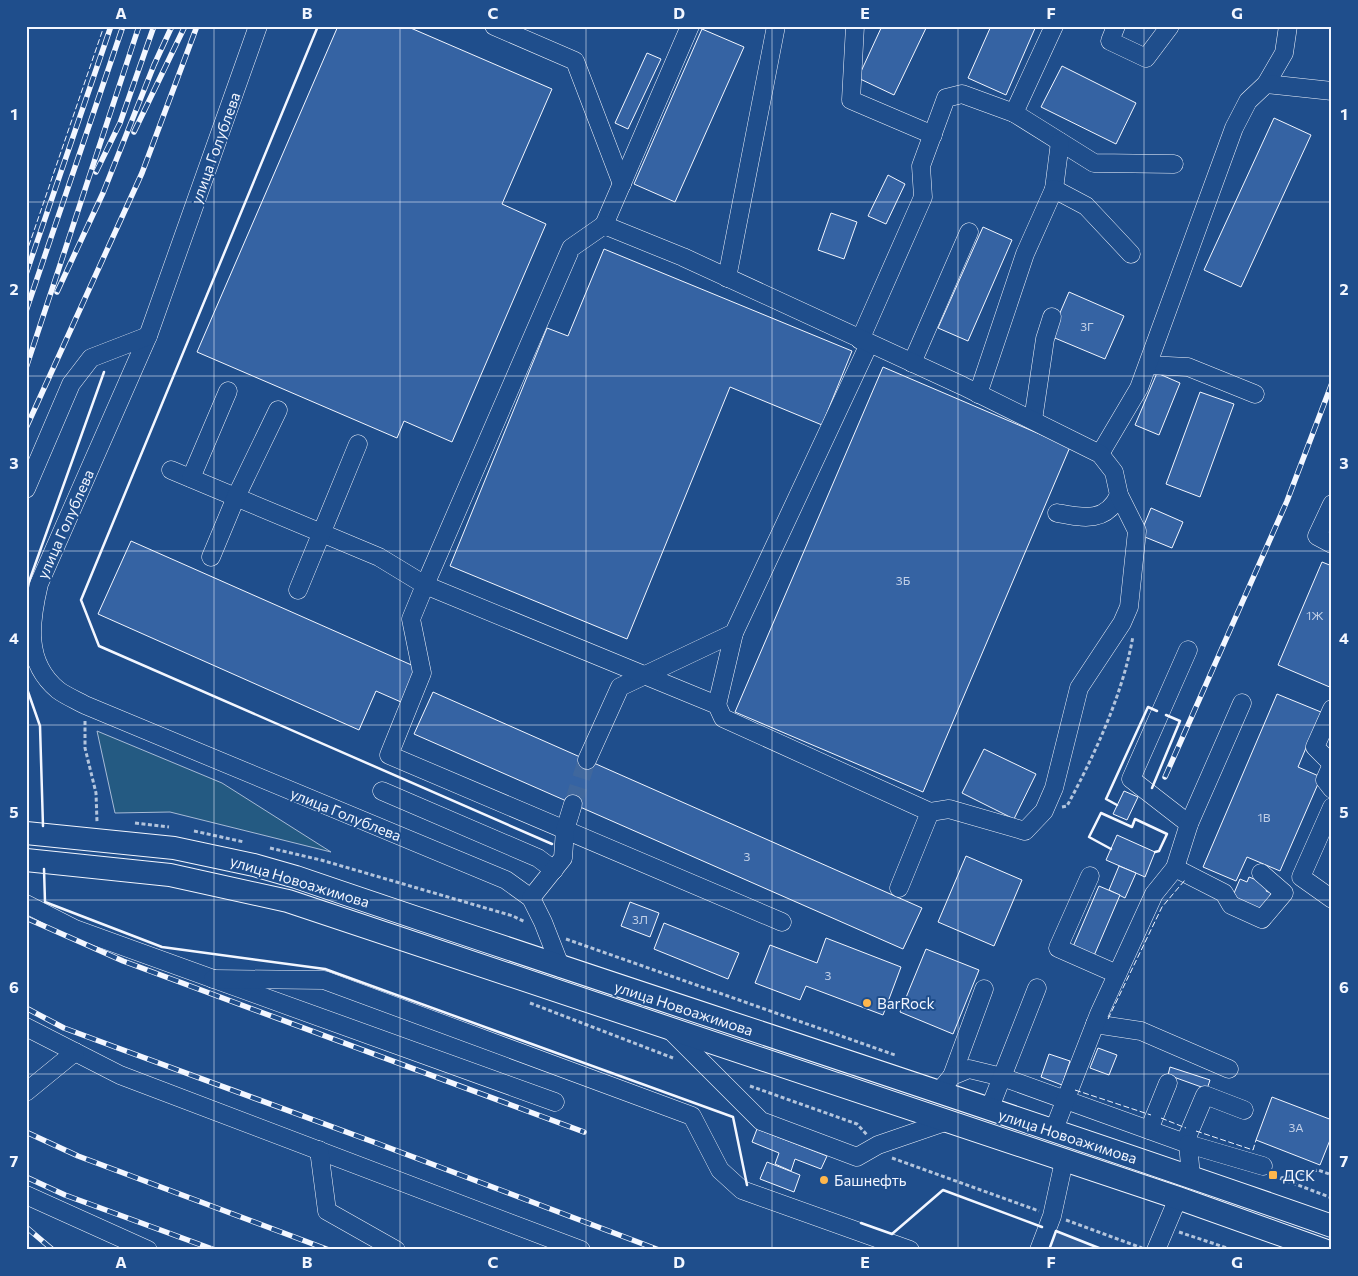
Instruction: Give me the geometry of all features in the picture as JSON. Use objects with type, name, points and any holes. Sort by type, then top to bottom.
[{"type":"main road","name":"улица Новоажимова","points":[[26,833],[91,827],[174,848],[254,865],[296,877],[561,968],[1191,1176],[1332,1226]]},
{"type":"main road","name":"улица Новоажимова","points":[[26,860],[81,864],[170,875],[288,901],[945,1122],[1178,1198],[1324,1250]]},
{"type":"street","name":"улица Голублева","points":[[258,26],[148,336],[39,584],[32,614],[31,643],[39,668],[58,690],[85,705],[506,880],[531,898]]},
{"type":"street","points":[[494,26],[514,30],[575,61],[622,184]]},
{"type":"street","points":[[690,26],[604,225],[571,248],[425,585],[411,619],[422,673],[389,755],[782,922]]},
{"type":"street","points":[[727,278],[776,26]]},
{"type":"street","points":[[855,26],[851,100],[933,135]]},
{"type":"street","points":[[1014,113],[1054,26]]},
{"type":"street","points":[[1116,26],[1110,41],[1146,58],[1170,26]]},
{"type":"street","points":[[1100,454],[1139,388],[1234,128],[1248,101],[1266,84],[1284,54],[1288,26]]},
{"type":"street","points":[[1266,84],[1332,91]]},
{"type":"street","points":[[604,225],[727,278],[864,342],[912,363],[1033,420],[1100,454],[1114,472],[1119,495],[1137,531],[1129,607],[1122,623],[1078,688],[1054,788],[1044,811],[1025,832],[949,809],[930,812],[723,718],[717,705],[734,633],[864,342],[923,196],[921,166],[946,98],[962,94],[1014,113],[1094,163],[1174,164]]},
{"type":"street","points":[[978,394],[1024,254],[1054,189],[1060,142]]},
{"type":"street","points":[[1054,189],[1086,206],[1131,254]]},
{"type":"street","points":[[912,363],[969,232]]},
{"type":"street","points":[[1033,420],[1045,339],[1052,317]]},
{"type":"street","points":[[26,488],[71,384],[91,358],[148,336]]},
{"type":"street","points":[[1148,365],[1188,367],[1254,394]]},
{"type":"street","points":[[191,478],[228,391]]},
{"type":"street","points":[[211,557],[236,497],[278,410]]},
{"type":"street","points":[[298,590],[358,444]]},
{"type":"street","points":[[171,470],[379,557],[425,585],[717,705]]},
{"type":"street","points":[[1057,513],[1076,517],[1098,516],[1112,508],[1119,495]]},
{"type":"street","points":[[1332,504],[1317,536],[1332,544]]},
{"type":"street","points":[[587,760],[620,687],[734,633]]},
{"type":"street","points":[[1188,650],[1131,779],[1189,824]]},
{"type":"street","points":[[1053,1132],[1095,1024],[1117,974],[1154,894],[1175,868],[1189,824],[1242,703]]},
{"type":"street","points":[[1332,709],[1315,747],[1332,764],[1325,780],[1332,789]]},
{"type":"street","points":[[382,791],[538,858],[554,870]]},
{"type":"street","points":[[561,968],[531,898],[563,858],[566,830],[573,804]]},
{"type":"street","points":[[1332,807],[1301,877],[1332,899]]},
{"type":"street","points":[[899,888],[930,812]]},
{"type":"street","points":[[1175,868],[1224,893],[1231,905],[1262,919],[1284,893],[1262,874]]},
{"type":"street","points":[[1090,876],[1058,948],[1117,974]]},
{"type":"street","points":[[26,904],[75,930],[555,1102]]},
{"type":"street","points":[[213,979],[324,980],[692,1116],[720,1170],[742,1190],[910,1250]]},
{"type":"street","points":[[989,1110],[1037,988]]},
{"type":"street","points":[[938,1093],[952,1076],[984,989]]},
{"type":"street","points":[[1095,1024],[1141,1031],[1229,1069]]},
{"type":"street","points":[[26,1027],[120,1074],[581,1250]]},
{"type":"street","points":[[668,1028],[761,1121],[857,1157],[878,1145],[945,1122]]},
{"type":"street","points":[[26,1092],[75,1052]]},
{"type":"street","points":[[952,1076],[969,1069],[1002,1078],[1268,1171]]},
{"type":"street","points":[[1149,1130],[1168,1083]]},
{"type":"street","points":[[1191,1176],[1186,1143],[1205,1095],[1244,1110]]},
{"type":"street","points":[[320,1150],[327,1211],[396,1250]]},
{"type":"street","points":[[1039,1250],[1052,1216],[1064,1161]]},
{"type":"street","points":[[26,1195],[148,1250]]},
{"type":"street","points":[[1158,1243],[1178,1198]]},
{"type":"path","points":[[1044,811],[1067,806],[1109,715],[1131,649],[1135,625],[1129,607]]},
{"type":"path","points":[[85,705],[85,748],[96,792],[91,827],[107,822]]},
{"type":"path","points":[[126,823],[172,828]]},
{"type":"path","points":[[191,831],[247,842]]},
{"type":"path","points":[[265,847],[321,860],[513,916],[546,932],[897,1056]]},
{"type":"path","points":[[523,1001],[680,1060]]},
{"type":"path","points":[[744,1084],[857,1124],[892,1158],[1144,1248],[1182,1231],[1233,1250]]},
{"type":"path","points":[[1281,1178],[1318,1170],[1332,1175]]},
{"type":"path","points":[[1268,1171],[1332,1198]]},
{"type":"path","points":[[1327,1197],[1332,1194]]},
{"type":"shaded area","points":[[97,731],[222,783],[331,852],[170,812],[115,813]]},
{"type":"shaded area","points":[[1056,1231],[1104,1250],[1049,1250]]},
{"type":"building","points":[[338,26],[406,26],[552,89],[502,204],[546,224],[452,442],[404,421],[397,438],[197,352]]},
{"type":"building","points":[[882,26],[927,26],[894,95],[858,78]]},
{"type":"building","points":[[991,26],[1036,26],[1006,95],[968,78]]},
{"type":"building","points":[[702,29],[744,47],[675,202],[634,184]]},
{"type":"building","points":[[647,53],[661,59],[628,129],[615,123]]},
{"type":"building","points":[[1062,66],[1136,103],[1116,144],[1041,107]]},
{"type":"building","points":[[1274,118],[1311,135],[1241,287],[1204,270]]},
{"type":"building","points":[[888,175],[905,184],[886,224],[868,216]]},
{"type":"building","points":[[831,213],[857,222],[844,259],[818,250]]},
{"type":"building","points":[[983,227],[1012,240],[968,341],[938,328]]},
{"type":"building","points":[[604,249],[852,351],[822,425],[730,387],[627,639],[450,566],[547,328],[568,336]]},
{"type":"building","points":[[1069,292],[1124,316],[1105,359],[1050,336]]},
{"type":"building","points":[[883,367],[1070,447],[923,792],[735,712]]},
{"type":"building","points":[[1157,373],[1180,383],[1159,435],[1135,425]]},
{"type":"building","points":[[1200,392],[1234,404],[1200,497],[1166,484]]},
{"type":"building","points":[[1151,508],[1183,522],[1172,548],[1140,535]]},
{"type":"building","points":[[131,541],[416,667],[401,702],[376,691],[359,730],[98,614]]},
{"type":"building","points":[[1322,562],[1332,566],[1332,688],[1278,665]]},
{"type":"building","points":[[433,692],[922,908],[903,949],[414,734]]},
{"type":"building","points":[[1277,694],[1321,712],[1298,767],[1321,777],[1280,871],[1247,857],[1236,881],[1203,867]]},
{"type":"building","points":[[984,749],[1036,774],[1014,819],[962,793]]},
{"type":"building","points":[[1124,791],[1138,797],[1127,820],[1113,814]]},
{"type":"building","points":[[1117,835],[1155,852],[1145,877],[1106,860]]},
{"type":"building","points":[[966,856],[1022,880],[994,946],[938,922]]},
{"type":"building","points":[[1119,866],[1136,873],[1125,898],[1109,890]]},
{"type":"building","points":[[1249,877],[1269,885],[1266,891],[1271,893],[1263,911],[1232,898],[1240,879],[1247,882]]},
{"type":"building","points":[[1099,886],[1120,895],[1093,958],[1072,949]]},
{"type":"building","points":[[630,902],[659,913],[650,937],[621,926]]},
{"type":"building","points":[[664,923],[739,953],[728,979],[654,949]]},
{"type":"building","points":[[826,938],[901,967],[883,1015],[806,986],[800,1000],[755,983],[770,945],[817,963]]},
{"type":"building","points":[[926,949],[979,970],[953,1034],[900,1012]]},
{"type":"building","points":[[1098,1048],[1117,1055],[1109,1075],[1090,1068]]},
{"type":"building","points":[[1049,1054],[1070,1061],[1062,1085],[1041,1077]]},
{"type":"building","points":[[1170,1067],[1210,1080],[1207,1089],[1168,1075]]},
{"type":"building","points":[[1272,1097],[1332,1120],[1332,1135],[1320,1165],[1256,1140]]},
{"type":"building","points":[[757,1129],[827,1156],[821,1169],[795,1159],[791,1171],[775,1164],[779,1153],[752,1142]]},
{"type":"building","points":[[767,1162],[800,1175],[794,1192],[760,1179]]},
{"type":"tunnel","points":[[573,804],[587,760]]},
{"type":"railway","points":[[26,274],[111,26]]},
{"type":"railway","points":[[26,311],[123,26]]},
{"type":"railway","points":[[26,368],[139,26]]},
{"type":"railway","points":[[96,172],[120,123],[154,26]]},
{"type":"railway","points":[[57,292],[103,193],[154,65],[172,26]]},
{"type":"railway","points":[[134,132],[185,26]]},
{"type":"railway","points":[[26,428],[142,173],[197,26]]},
{"type":"railway","points":[[1165,777],[1287,501],[1332,383]]},
{"type":"railway","points":[[26,918],[123,961],[584,1132]]},
{"type":"railway","points":[[26,1008],[64,1028],[659,1250]]},
{"type":"railway","points":[[26,1132],[78,1156],[329,1250]]},
{"type":"railway","points":[[26,1177],[65,1195],[215,1250]]},
{"type":"railway","points":[[26,1227],[53,1250]]},
{"type":"fence","points":[[26,254],[104,26]]},
{"type":"fence","points":[[1108,1019],[1162,907],[1185,880]]},
{"type":"fence","points":[[1075,1090],[1151,1115]]},
{"type":"fence","points":[[1161,1118],[1186,1128]]},
{"type":"fence","points":[[1196,1131],[1253,1150],[1256,1140]]},
{"type":"wall","points":[[318,26],[81,600],[99,646],[552,844]]},
{"type":"wall","points":[[26,590],[104,372]]},
{"type":"wall","points":[[26,686],[40,726],[43,826]]},
{"type":"wall","points":[[1117,805],[1106,799],[1148,707],[1157,711]]},
{"type":"wall","points":[[1152,788],[1180,721],[1166,715]]},
{"type":"wall","points":[[1111,849],[1089,837],[1101,813],[1132,827],[1135,819],[1167,834],[1159,851],[1155,852]]},
{"type":"wall","points":[[44,869],[45,902],[162,947],[325,969],[733,1117],[747,1185]]},
{"type":"wall","points":[[861,1223],[892,1234],[943,1190],[1042,1227]]},
{"type":"wall","points":[[1049,1250],[1056,1231],[1104,1250]]},
{"type":"place","name":"BarRock","points":[[867,1003]]},
{"type":"place","name":"ДСК","points":[[1273,1175]]},
{"type":"place","name":"Башнефть","points":[[824,1180]]}]
